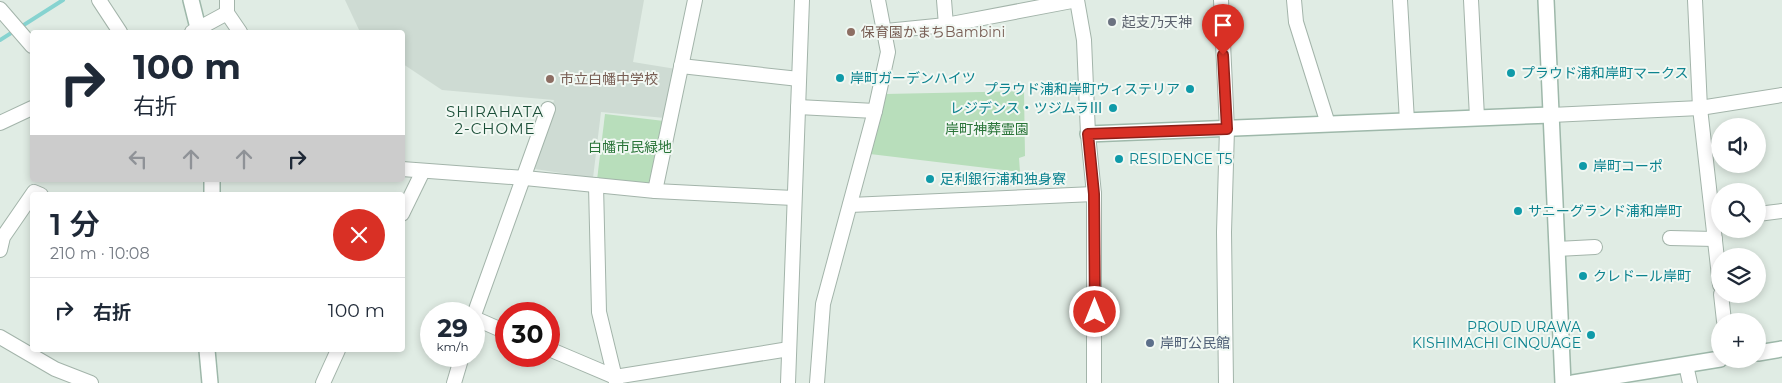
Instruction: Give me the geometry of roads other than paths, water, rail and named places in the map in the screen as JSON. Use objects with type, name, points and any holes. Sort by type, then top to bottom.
[{"type":"street","points":[[99,0],[119,30]]},
{"type":"street","points":[[191,0],[197,30]]},
{"type":"street","points":[[655,191],[695,0]]},
{"type":"street","points":[[788,383],[802,0]]},
{"type":"street","points":[[817,383],[823,304],[875,111],[888,52],[886,31],[878,0]]},
{"type":"street","points":[[944,0],[946,25]]},
{"type":"street","points":[[886,31],[946,25],[1077,0],[1084,40],[1088,134],[1094,194],[1094,383]]},
{"type":"street","points":[[1221,0],[1227,129],[1224,232],[1226,383]]},
{"type":"street","points":[[1294,0],[1296,22],[1328,124]]},
{"type":"street","points":[[1400,0],[1407,121]]},
{"type":"street","points":[[1471,0],[1477,117]]},
{"type":"street","points":[[1546,0],[1563,383]]},
{"type":"street","points":[[1695,0],[1700,108],[1711,183]]},
{"type":"street","points":[[198,30],[227,6],[239,30]]},
{"type":"street","points":[[0,9],[30,44]]},
{"type":"street","points":[[681,66],[799,79]]},
{"type":"street","points":[[1088,134],[1700,108],[1782,95]]},
{"type":"street","points":[[798,107],[875,111]]},
{"type":"street","points":[[0,122],[30,109]]},
{"type":"street","points":[[478,302],[525,178],[548,109]]},
{"type":"street","points":[[405,169],[525,178],[655,191],[794,198]]},
{"type":"street","points":[[405,208],[423,171]]},
{"type":"street","points":[[596,185],[599,312],[616,380]]},
{"type":"street","points":[[850,205],[1094,194]]},
{"type":"street","points":[[0,250],[3,237],[30,198]]},
{"type":"street","points":[[1766,213],[1782,212]]},
{"type":"street","points":[[1670,238],[1715,239],[1716,248]]},
{"type":"street","points":[[1557,249],[1595,247]]},
{"type":"street","points":[[0,337],[55,369],[91,383]]},
{"type":"street","points":[[560,354],[616,380],[789,349]]},
{"type":"street","points":[[1766,352],[1782,349]]},
{"type":"street","points":[[207,352],[210,383]]},
{"type":"street","points":[[322,383],[337,352]]},
{"type":"street","points":[[1573,383],[1711,361]]},
{"type":"street","points":[[1686,365],[1690,383]]},
{"type":"street","points":[[454,383],[459,367]]},
{"type":"waterway","points":[[0,40],[63,0]]},
{"type":"place","name":"起支乃天神","points":[[1112,22]]},
{"type":"place","name":"保育園かまちBambini","points":[[851,32]]},
{"type":"place","name":"プラウド浦和岸町マークス","points":[[1511,73]]},
{"type":"place","name":"岸町ガーデンハイツ","points":[[840,78]]},
{"type":"place","name":"市立白幡中学校","points":[[550,79]]},
{"type":"place","name":"プラウド浦和岸町ウィステリア","points":[[1190,89]]},
{"type":"place","name":"レジデンス・ツジムラⅢ","points":[[1113,108]]},
{"type":"place","name":"RESIDENCE T5","points":[[1119,159]]},
{"type":"place","name":"岸町コーポ","points":[[1583,166]]},
{"type":"place","name":"足利銀行浦和独身寮","points":[[930,179]]},
{"type":"place","name":"サニーグランド浦和岸町","points":[[1518,211]]},
{"type":"place","name":"クレドール岸町","points":[[1583,276]]},
{"type":"place","name":"PROUD URAWA KISHIMACHI CINQUAGE","points":[[1591,335]]},
{"type":"place","name":"岸町公民館","points":[[1150,343]]},
{"type":"district","name":"SHIRAHATA 2-CHOME","points":[[495,120]]},
{"type":"park label","name":"岸町神葬霊園","points":[[987,129]]},
{"type":"park label","name":"白幡市民緑地","points":[[630,147]]}]
